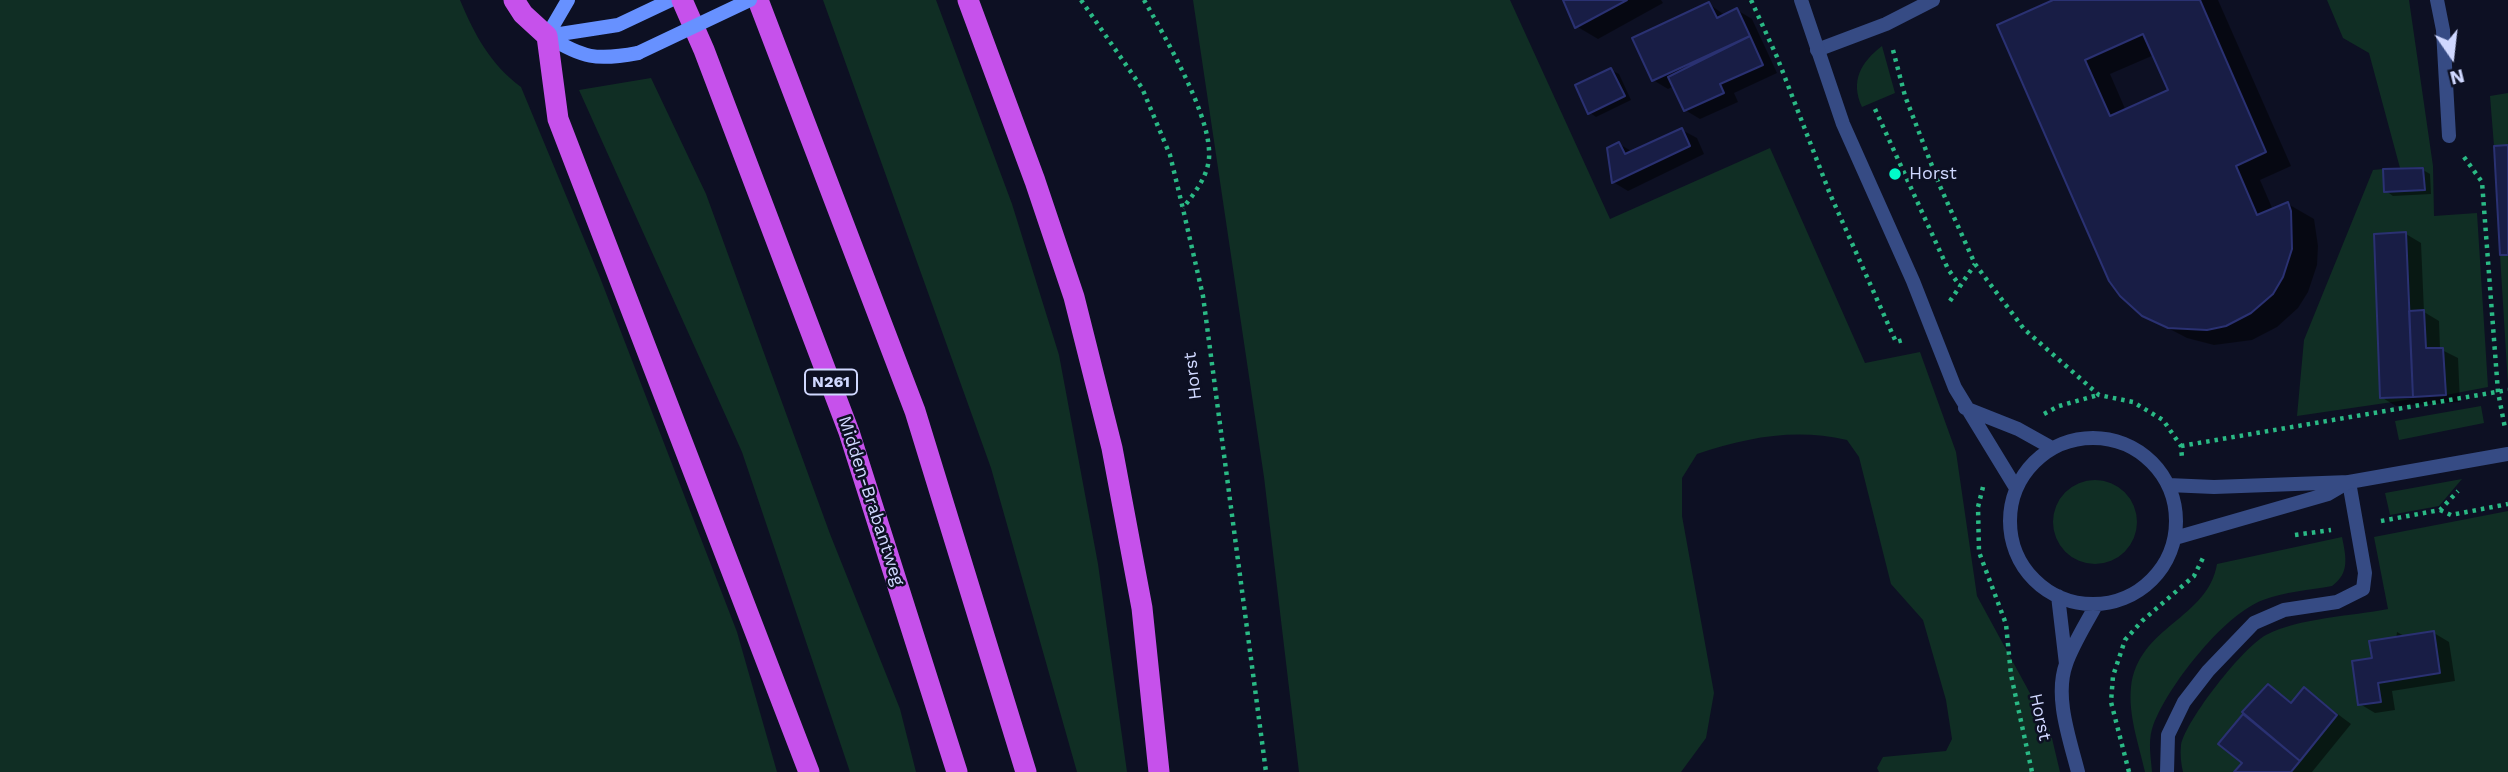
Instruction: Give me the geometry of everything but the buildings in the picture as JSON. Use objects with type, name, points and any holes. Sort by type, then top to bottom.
[{"type":"highway","points":[[514,0],[523,14],[547,36],[558,119],[809,772]]},
{"type":"highway","name":"Midden-Brabantweg","points":[[682,0],[704,50],[849,432],[957,772]]},
{"type":"highway","points":[[758,0],[915,411],[1026,772]]},
{"type":"highway","points":[[968,0],[1035,181],[1074,297],[1112,448],[1142,608],[1159,772]]},
{"type":"main road","points":[[547,36],[568,0]]},
{"type":"main road","points":[[547,36],[625,22],[671,0]]},
{"type":"main road","points":[[547,36],[576,54],[602,60],[638,53],[750,0]]},
{"type":"street","points":[[1801,0],[1843,124],[1965,408],[2016,488]]},
{"type":"street","points":[[1817,50],[1886,24],[1933,0]]},
{"type":"street","points":[[2437,0],[2443,30],[2449,136]]},
{"type":"street","points":[[1965,408],[2018,429],[2052,448]]},
{"type":"street","points":[[2105,438],[2131,447],[2152,462],[2168,485],[2176,511],[2175,538],[2165,563],[2148,584],[2124,598],[2096,605],[2068,601],[2043,588],[2025,570],[2011,542],[2009,514],[2016,488],[2031,465],[2052,448],[2078,439],[2105,438]]},
{"type":"street","points":[[2168,485],[2214,487],[2349,482],[2508,454]]},
{"type":"street","points":[[2167,772],[2168,735],[2184,702],[2208,671],[2254,623],[2284,610],[2337,602],[2363,589],[2365,573],[2349,482]]},
{"type":"street","points":[[2175,538],[2328,494],[2349,482]]},
{"type":"street","name":"Horst","points":[[2058,596],[2066,664]]},
{"type":"street","name":"Horst","points":[[2078,772],[2065,719],[2063,680],[2066,664],[2096,605]]},
{"type":"path","name":"Horst","points":[[1081,0],[1142,88],[1170,155],[1183,209],[1203,296],[1266,772]]},
{"type":"path","points":[[1144,0],[1180,67],[1199,113],[1210,151],[1203,182],[1183,209]]},
{"type":"path","points":[[1751,0],[1896,342],[1932,330],[1975,264]]},
{"type":"path","points":[[1886,24],[1905,96],[1939,184],[1975,264],[2024,329],[2099,395]]},
{"type":"path","points":[[1875,109],[1948,269],[1960,286]]},
{"type":"path","points":[[2449,136],[2482,181],[2498,392],[2506,436]]},
{"type":"path","points":[[2180,446],[2508,390]]},
{"type":"path","points":[[2357,526],[2440,510],[2451,515],[2508,504]]},
{"type":"path","name":"Horst","points":[[1978,507],[1979,552],[2006,624],[2011,675],[2032,772]]},
{"type":"path","points":[[2129,772],[2111,702],[2113,676],[2125,640],[2141,621],[2194,576],[2203,563],[2205,552]]},
{"type":"green space","points":[[0,0],[460,0],[484,48],[501,69],[521,87],[599,275],[737,632],[777,772],[0,772]]},
{"type":"green space","points":[[823,0],[936,0],[1012,204],[1059,355],[1098,564],[1127,772],[1077,772],[991,468]]},
{"type":"green space","points":[[1193,0],[1510,0],[1610,219],[1770,148],[1865,363],[1920,352],[1956,452],[1977,596],[2050,730],[2060,772],[1879,772],[1877,768],[1883,757],[1946,751],[1952,739],[1946,700],[1923,620],[1891,584],[1859,457],[1847,440],[1828,436],[1790,435],[1753,439],[1697,454],[1682,478],[1682,516],[1714,693],[1706,738],[1681,772],[1299,772],[1264,477]]},
{"type":"green space","points":[[2327,0],[2409,0],[2433,166],[2434,216],[2477,213],[2488,387],[2446,395],[2443,348],[2426,348],[2424,311],[2409,311],[2406,233],[2374,234],[2380,398],[2413,399],[2297,416],[2304,340],[2373,170],[2383,169],[2385,192],[2425,190],[2424,167],[2400,168],[2369,53],[2343,38]]},
{"type":"green space","points":[[1882,46],[1895,93],[1862,107],[1857,89],[1860,73],[1863,65]]},
{"type":"green space","points":[[651,78],[706,194],[830,534],[900,709],[916,772],[850,772],[742,452],[579,90]]},
{"type":"green space","points":[[2508,93],[2508,145],[2494,146],[2490,96]]},
{"type":"green space","points":[[2500,255],[2508,255],[2508,385]]},
{"type":"green space","points":[[2481,406],[2484,423],[2399,440],[2395,421]]},
{"type":"green space","points":[[2462,479],[2439,506],[2390,515],[2385,493]]},
{"type":"green space","points":[[2095,480],[2118,487],[2130,499],[2137,522],[2130,545],[2118,557],[2095,564],[2072,557],[2060,545],[2053,522],[2060,499],[2072,487]]},
{"type":"green space","points":[[2508,511],[2508,772],[2291,772],[2337,714],[2304,687],[2291,703],[2255,697],[2219,745],[2242,763],[2234,772],[2183,772],[2181,745],[2193,719],[2230,668],[2256,642],[2279,629],[2294,625],[2388,609],[2374,537]]},
{"type":"green space","points":[[2342,537],[2344,570],[2332,586],[2288,593],[2247,608],[2197,655],[2159,713],[2150,740],[2152,772],[2145,772],[2130,698],[2136,666],[2159,636],[2201,598],[2211,583],[2217,564]]},
{"type":"place","name":"Horst","points":[[1895,174]]}]
